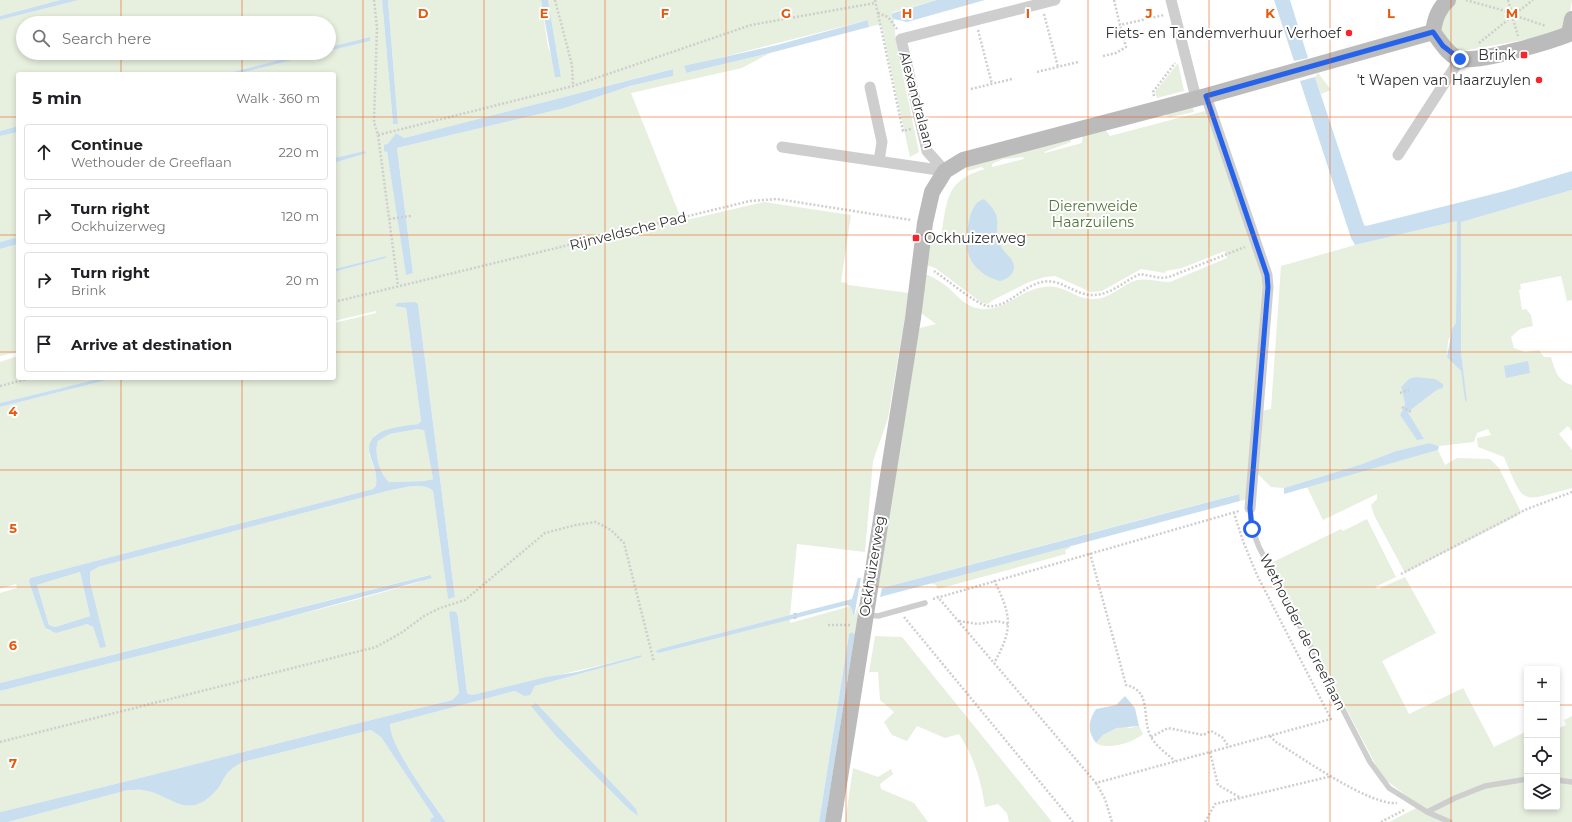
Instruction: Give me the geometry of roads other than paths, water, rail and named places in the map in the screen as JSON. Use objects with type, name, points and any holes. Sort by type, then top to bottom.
[{"type":"street","name":"Alexandralaan","points":[[945,171],[928,150],[901,39],[1055,0]]},
{"type":"street","name":"Wethouder de Greeflaan","points":[[1171,0],[1184,51],[1257,243],[1267,275],[1268,287],[1250,508]]},
{"type":"street","points":[[1448,0],[1442,5],[1436,17],[1433,32],[1443,46],[1460,59],[1480,58],[1556,39],[1571,31]]},
{"type":"street","name":"Ockhuizerweg","points":[[833,822],[920,268],[925,223],[932,192],[945,171],[963,160],[1201,97],[1433,32]]},
{"type":"street","points":[[1398,155],[1460,59]]},
{"type":"street","points":[[870,87],[882,142],[879,161]]},
{"type":"street","points":[[782,147],[945,171]]},
{"type":"lane","name":"Wethouder de Greeflaan","points":[[1250,508],[1252,529],[1259,547],[1370,762],[1389,788],[1427,812],[1450,822]]},
{"type":"lane","points":[[864,621],[925,603]]},
{"type":"lane","points":[[1427,812],[1455,798],[1485,786],[1524,780]]},
{"type":"lane","points":[[1560,780],[1572,782]]},
{"type":"water","points":[[60,0],[79,0],[0,20],[0,16]]},
{"type":"water","points":[[382,0],[388,0],[398,124],[393,124]]},
{"type":"water","points":[[541,0],[548,0],[561,77],[555,77]]},
{"type":"water","points":[[937,0],[985,0],[907,22],[894,19],[891,16],[893,13]]},
{"type":"water","points":[[1274,0],[1290,0],[1308,58],[1294,61]]},
{"type":"water","points":[[868,20],[869,27],[770,53],[686,73],[684,66],[777,45]]},
{"type":"water","points":[[370,37],[370,41],[336,49],[336,45]]},
{"type":"water","points":[[279,60],[292,60],[245,72],[232,72]]},
{"type":"water","points":[[673,69],[673,76],[630,86],[565,108],[397,148],[413,273],[406,275],[387,152],[384,151],[384,145],[388,144],[396,133],[404,138]]},
{"type":"water","points":[[1315,77],[1364,225],[1366,226],[1505,191],[1572,171],[1572,190],[1461,222],[1461,352],[1467,402],[1465,400],[1461,371],[1447,357],[1452,329],[1456,323],[1457,221],[1355,245],[1351,238],[1300,81]]},
{"type":"water","points":[[16,127],[16,132],[0,136],[0,131]]},
{"type":"water","points":[[364,151],[367,153],[336,162],[336,158]]},
{"type":"water","points":[[984,199],[995,213],[997,219],[997,234],[1002,249],[1014,264],[1014,270],[1008,278],[1000,281],[990,278],[978,269],[971,261],[968,251],[967,237],[971,215],[977,203]]},
{"type":"water","points":[[16,238],[16,245],[0,249],[0,242]]},
{"type":"water","points":[[386,256],[386,258],[336,271],[336,268]]},
{"type":"water","points":[[415,302],[418,304],[455,597],[448,599],[433,491],[423,486],[411,486],[98,567],[90,572],[90,582],[106,647],[100,648],[93,627],[87,624],[56,633],[45,628],[29,582],[30,578],[373,489],[376,486],[376,474],[370,455],[369,446],[372,439],[377,434],[385,430],[418,424],[421,421],[406,308],[395,306],[397,303]],"holes":[[[418,429],[424,430],[433,479],[424,481],[389,482],[382,473],[378,462],[378,441],[390,434]],[[80,572],[90,616],[55,627],[49,625],[37,585]]]},
{"type":"water","points":[[1528,361],[1530,373],[1506,378],[1504,366]]},
{"type":"water","points":[[1415,377],[1435,379],[1443,384],[1443,388],[1437,390],[1408,412],[1424,439],[1417,440],[1400,415],[1405,404],[1401,387],[1409,379]]},
{"type":"water","points":[[94,380],[107,380],[0,407],[0,403]]},
{"type":"water","points":[[1429,443],[1439,446],[1438,450],[1284,494],[1284,488],[1362,464],[1396,451]]},
{"type":"water","points":[[1239,494],[1240,501],[880,597],[882,588]]},
{"type":"water","points":[[430,575],[432,578],[237,631],[0,691],[0,683]]},
{"type":"water","points":[[858,578],[861,578],[854,617],[851,607],[847,605],[659,653],[655,652],[659,649],[852,599]]},
{"type":"water","points":[[451,611],[456,612],[458,617],[467,693],[472,695],[546,677],[577,672],[641,655],[642,657],[535,686],[530,695],[524,696],[515,691],[390,724],[397,746],[412,774],[446,822],[431,822],[430,819],[434,817],[381,737],[371,730],[243,762],[230,770],[220,786],[212,795],[203,802],[194,805],[186,806],[179,804],[145,790],[128,790],[8,822],[0,822],[0,812],[452,700],[459,693],[449,613]]},
{"type":"water","points":[[852,632],[855,634],[825,822],[819,822],[849,634]]},
{"type":"water","points":[[1125,696],[1135,708],[1139,726],[1117,728],[1103,735],[1096,743],[1091,734],[1090,722],[1096,709],[1116,705]]},
{"type":"water","points":[[536,703],[636,809],[638,816],[629,809],[556,736],[531,706]]},
{"type":"place","name":"Fiets- en Tandemverhuur Verhoef","points":[[1349,33]]},
{"type":"place","name":"Brink","points":[[1524,55]]},
{"type":"place","name":"'t Wapen van Haarzuylen","points":[[1539,80]]},
{"type":"place","name":"Ockhuizerweg","points":[[916,238]]},
{"type":"park label","name":"Dierenweide Haarzuilens","points":[[1093,214]]}]
